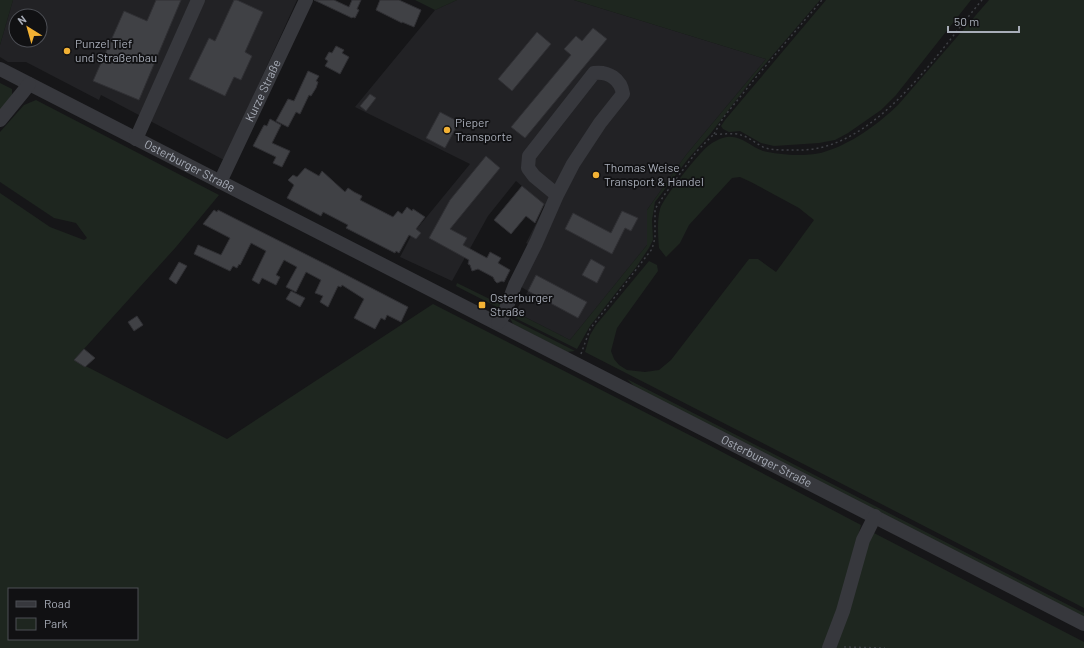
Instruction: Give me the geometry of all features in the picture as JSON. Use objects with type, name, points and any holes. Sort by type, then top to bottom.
[{"type":"street","points":[[136,139],[198,0]]},
{"type":"street","name":"Kurze Straße","points":[[220,182],[306,0]]},
{"type":"street","name":"Osterburger Straße","points":[[0,69],[1084,624]]},
{"type":"street","points":[[498,323],[504,314],[515,285],[573,164],[584,146],[623,94],[622,87],[611,75],[603,72],[594,73],[529,156],[528,168],[534,176],[557,195]]},
{"type":"street","points":[[0,120],[29,84]]},
{"type":"street","points":[[829,648],[843,611],[863,540],[875,516]]},
{"type":"path","points":[[576,364],[582,353],[590,329],[652,249],[655,238],[655,209],[665,194],[697,151],[714,134],[723,118],[752,82],[822,0]]},
{"type":"path","points":[[714,134],[741,134],[764,148],[810,149],[840,141],[860,130],[889,108],[908,89],[982,0]]},
{"type":"path","points":[[844,647],[885,648]]},
{"type":"shaded area","points":[[13,0],[297,0],[224,160],[101,95],[99,100],[26,62],[8,62],[0,57],[0,45],[8,17],[8,48],[48,48],[48,8],[11,8]]},
{"type":"shaded area","name":"Thomas Weise Transport & Handel","points":[[457,0],[574,0],[766,59],[686,155],[647,210],[647,245],[570,340],[515,312],[528,291],[518,285],[537,250],[526,243],[545,206],[516,181],[488,216],[452,281],[400,257],[411,236],[470,164],[355,107],[435,10]]},
{"type":"green space","points":[[0,0],[13,0],[11,8],[8,8],[8,17],[0,45]]},
{"type":"green space","points":[[415,0],[457,0],[435,10]]},
{"type":"green space","points":[[574,0],[820,0],[754,77],[655,202],[652,220],[653,240],[649,248],[637,266],[590,326],[577,349],[511,316],[510,314],[514,308],[517,308],[515,312],[570,340],[647,245],[647,210],[686,155],[766,59]]},
{"type":"green space","points":[[826,0],[971,0],[896,95],[881,110],[848,133],[835,140],[819,143],[774,146],[761,143],[740,131],[729,132],[723,129],[721,126],[725,120]]},
{"type":"green space","points":[[989,0],[1084,0],[1084,608],[585,352],[590,335],[596,325],[649,261],[657,265],[658,271],[617,328],[611,351],[614,359],[619,365],[627,370],[645,372],[659,370],[671,360],[749,259],[758,259],[776,272],[814,220],[799,208],[751,182],[740,177],[732,178],[689,225],[680,243],[666,257],[659,248],[658,223],[660,209],[682,176],[708,146],[719,139],[732,137],[741,139],[763,151],[811,155],[834,149],[854,139],[872,127],[898,105]]},
{"type":"green space","points":[[0,83],[12,89],[12,95],[0,112]]},
{"type":"green space","points":[[36,100],[219,195],[176,247],[74,360],[227,439],[433,304],[705,443],[861,525],[832,631],[823,648],[0,648],[0,193],[50,227],[84,240],[87,238],[76,223],[54,218],[0,182],[0,132],[24,105]]},
{"type":"green space","points":[[457,283],[502,305],[499,308],[456,286]]},
{"type":"green space","points":[[510,318],[575,351],[567,352],[513,324]]},
{"type":"green space","points":[[627,379],[1084,613],[1084,617],[636,388]]},
{"type":"green space","points":[[874,533],[1084,642],[1084,648],[835,648],[865,545]]},
{"type":"building","points":[[156,0],[181,0],[139,100],[93,81],[124,11],[147,21]]},
{"type":"building","points":[[234,0],[263,12],[245,52],[252,56],[241,80],[234,77],[225,96],[189,79],[209,38],[215,41]]},
{"type":"building","points":[[314,0],[334,0],[349,7],[352,0],[361,0],[357,9],[359,10],[355,18],[352,18]]},
{"type":"building","points":[[380,0],[399,0],[421,10],[414,27],[402,23],[376,10]]},
{"type":"building","points":[[593,28],[607,39],[525,138],[511,127],[571,55],[564,49],[576,36],[582,41]]},
{"type":"building","points":[[537,32],[551,44],[512,91],[498,79]]},
{"type":"building","points":[[336,46],[344,50],[342,53],[349,57],[340,74],[325,66],[328,61],[325,59],[329,52],[332,53]]},
{"type":"building","points":[[308,71],[319,76],[316,81],[318,82],[316,88],[311,96],[309,95],[300,114],[296,112],[288,127],[276,121],[288,99],[294,101]]},
{"type":"building","points":[[370,94],[376,98],[366,111],[360,106]]},
{"type":"building","points":[[440,112],[459,122],[445,148],[426,138]]},
{"type":"building","points":[[270,119],[281,125],[272,143],[290,151],[282,167],[273,163],[276,157],[253,146],[264,125],[267,126]]},
{"type":"building","points":[[486,156],[500,168],[450,229],[467,238],[463,245],[487,258],[490,252],[501,258],[498,263],[510,270],[504,282],[502,281],[497,283],[493,277],[478,269],[472,271],[470,265],[468,264],[469,260],[429,238],[450,200]]},
{"type":"building","points":[[305,168],[319,176],[322,171],[345,192],[348,188],[362,196],[360,200],[393,217],[398,211],[402,214],[407,207],[412,211],[413,209],[425,217],[416,229],[421,233],[416,239],[409,235],[399,253],[396,251],[395,253],[346,228],[348,225],[323,212],[321,216],[287,198],[294,185],[288,180],[293,175],[297,177]]},
{"type":"building","points":[[522,186],[544,204],[535,223],[526,216],[511,234],[494,220]]},
{"type":"building","points":[[214,210],[217,212],[218,210],[408,307],[401,322],[387,315],[385,320],[381,318],[375,329],[354,318],[364,299],[342,285],[341,287],[338,286],[328,307],[320,302],[323,296],[315,293],[321,280],[306,272],[296,292],[286,287],[297,267],[284,260],[276,275],[280,277],[276,285],[262,278],[259,284],[252,280],[266,251],[251,243],[240,265],[239,264],[237,268],[233,266],[230,271],[194,254],[198,245],[221,255],[230,238],[203,224]]},
{"type":"building","points":[[622,211],[638,218],[631,231],[625,228],[612,254],[565,229],[573,213],[611,233]]},
{"type":"building","points":[[591,259],[605,267],[597,283],[582,275]]},
{"type":"building","points":[[179,262],[187,266],[176,284],[169,279]]},
{"type":"building","points":[[536,275],[587,302],[578,318],[528,291]]},
{"type":"building","points":[[291,291],[305,298],[300,307],[286,299]]},
{"type":"building","points":[[137,316],[143,325],[134,331],[128,322]]},
{"type":"building","points":[[84,349],[95,358],[85,367],[74,360]]},
{"type":"place","name":"Punzel Tief und Straßenbau","points":[[67,51]]},
{"type":"place","name":"Pieper Transporte","points":[[447,130]]},
{"type":"place","name":"Thomas Weise Transport & Handel","points":[[596,175]]},
{"type":"place","name":"Osterburger Straße","points":[[482,305]]}]
